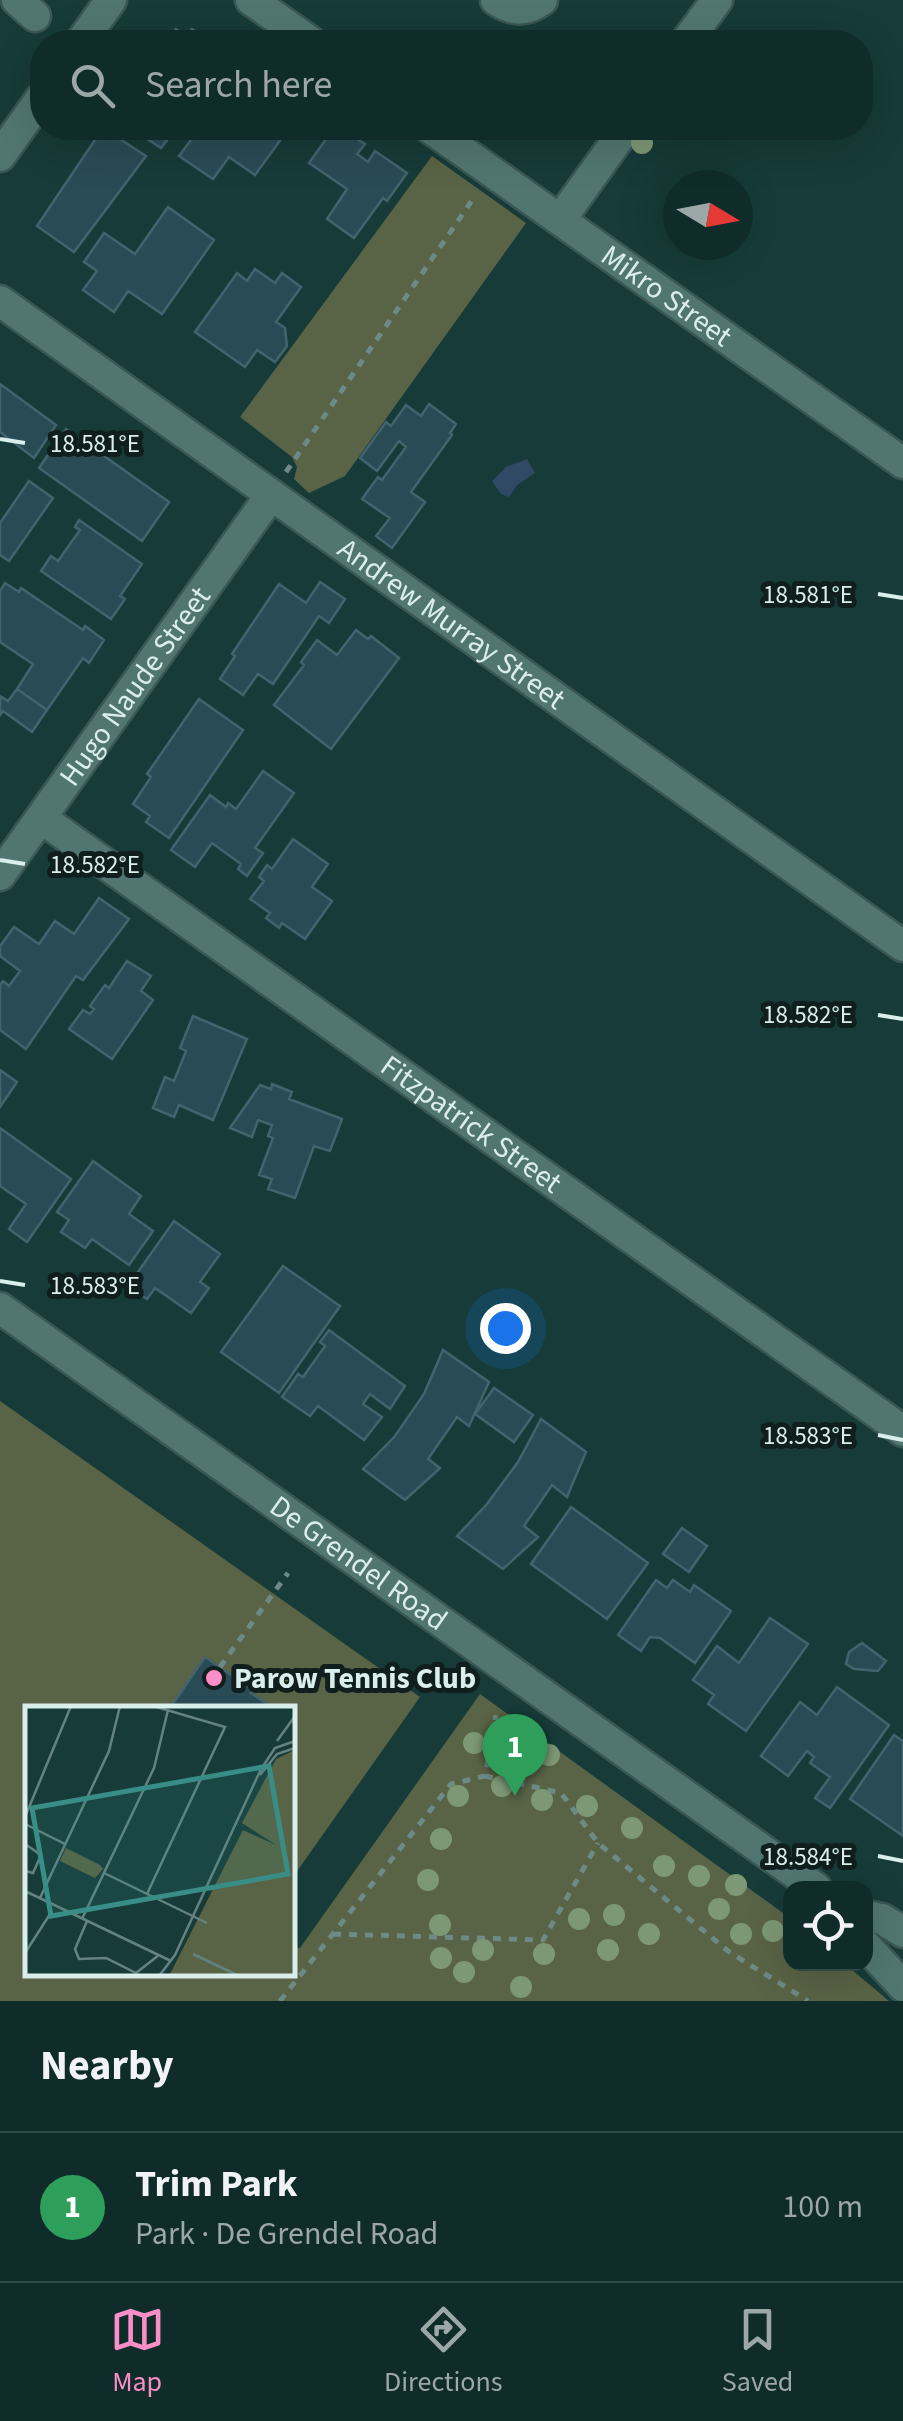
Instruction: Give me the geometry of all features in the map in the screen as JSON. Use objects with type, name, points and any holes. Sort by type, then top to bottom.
[{"type":"street","points":[[90,30],[111,0]]},
{"type":"street","points":[[251,0],[294,30]]},
{"type":"street","points":[[496,0],[506,7],[520,9],[542,0]]},
{"type":"street","points":[[695,30],[717,0]]},
{"type":"street","points":[[0,156],[30,114]]},
{"type":"street","name":"Mikro Street","points":[[447,140],[903,462]]},
{"type":"street","points":[[560,220],[617,140]]},
{"type":"street","name":"Andrew Murray Street","points":[[0,301],[903,946]]},
{"type":"street","name":"Hugo Naude Street","points":[[0,875],[271,495]]},
{"type":"street","name":"Fitzpatrick Street","points":[[40,818],[903,1431]]},
{"type":"street","name":"De Grendel Road","points":[[0,1308],[806,1881]]},
{"type":"street","points":[[873,1917],[903,1932]]},
{"type":"street","points":[[873,1954],[903,1986]]},
{"type":"path","points":[[271,495],[492,172]]},
{"type":"path","points":[[220,1667],[288,1573]]},
{"type":"path","points":[[485,1776],[496,1715]]},
{"type":"path","points":[[280,2001],[452,1784],[485,1776],[562,1793],[598,1843],[728,1951],[808,2001]]},
{"type":"path","points":[[331,1934],[543,1940],[598,1843]]},
{"type":"green space","points":[[432,156],[526,223],[345,476],[309,493],[294,479],[297,467],[292,457],[240,417]]},
{"type":"green space","points":[[0,1401],[420,1697],[295,1874],[295,1706],[25,1706],[25,1976],[295,1976],[295,1948],[300,1948],[480,1694],[783,1913],[783,1971],[853,1971],[889,2001],[0,2001]]},
{"type":"water","points":[[527,459],[535,473],[517,485],[509,497],[501,494],[492,481],[506,467]]},
{"type":"building","points":[[95,140],[121,140],[146,156],[74,252],[37,226]]},
{"type":"building","points":[[149,140],[167,140],[161,148]]},
{"type":"building","points":[[191,140],[280,140],[255,175],[229,157],[213,179],[179,156]]},
{"type":"building","points":[[325,140],[359,140],[365,144],[357,154],[368,162],[375,151],[407,173],[354,238],[327,219],[347,189],[309,163]]},
{"type":"building","points":[[168,207],[214,240],[162,314],[128,291],[114,312],[83,290],[97,271],[84,262],[104,233],[135,254]]},
{"type":"building","points":[[255,269],[275,283],[282,273],[301,287],[276,322],[285,328],[287,346],[275,362],[257,350],[245,367],[195,332],[237,273],[247,281]]},
{"type":"building","points":[[0,384],[56,425],[34,458],[0,432]]},
{"type":"building","points":[[429,404],[456,424],[411,492],[425,502],[392,548],[376,536],[390,518],[362,499],[406,447],[399,441],[377,471],[360,458],[386,422],[391,426],[406,405],[421,416]]},
{"type":"building","points":[[66,429],[169,502],[142,541],[39,468]]},
{"type":"building","points":[[29,481],[53,498],[9,561],[0,555],[0,523]]},
{"type":"building","points":[[79,520],[142,564],[120,596],[125,599],[111,619],[41,571],[51,556],[58,561],[80,530],[75,527]]},
{"type":"building","points":[[320,582],[345,599],[329,623],[319,616],[273,684],[258,674],[243,695],[220,679],[279,584],[306,603]]},
{"type":"building","points":[[5,583],[19,592],[21,588],[104,640],[89,663],[83,658],[47,710],[17,689],[33,664],[0,642],[0,591]]},
{"type":"building","points":[[356,630],[368,639],[371,636],[399,658],[331,749],[274,705],[317,640],[337,655]]},
{"type":"building","points":[[17,689],[47,710],[32,732],[3,711],[0,715],[0,696],[8,701]]},
{"type":"building","points":[[199,699],[243,730],[169,838],[146,822],[150,816],[133,804],[151,777],[147,774]]},
{"type":"building","points":[[263,771],[294,793],[255,848],[263,853],[247,876],[238,869],[241,864],[212,843],[195,867],[171,850],[210,795],[236,809]]},
{"type":"building","points":[[293,839],[328,864],[312,887],[332,901],[305,939],[282,923],[279,928],[266,918],[270,913],[250,899],[264,881],[259,877],[267,865],[272,869]]},
{"type":"building","points":[[99,898],[129,919],[83,980],[76,976],[26,1049],[0,1030],[0,985],[3,981],[9,986],[20,971],[0,956],[0,946],[14,927],[39,944],[55,921],[74,934]]},
{"type":"building","points":[[127,961],[151,976],[141,991],[153,1000],[112,1059],[69,1029],[83,1010],[90,1014],[94,1009],[90,1006],[105,985],[109,988]]},
{"type":"building","points":[[193,1016],[247,1039],[213,1120],[179,1105],[174,1117],[153,1108],[165,1077],[174,1081],[186,1051],[180,1048]]},
{"type":"building","points":[[0,1070],[17,1082],[0,1107]]},
{"type":"building","points":[[272,1084],[292,1092],[289,1099],[342,1119],[330,1151],[314,1146],[295,1198],[268,1189],[272,1179],[259,1175],[273,1138],[268,1136],[272,1125],[258,1120],[252,1137],[230,1128],[260,1085],[271,1089]]},
{"type":"building","points":[[0,1128],[71,1179],[27,1242],[9,1229],[26,1204],[0,1186]]},
{"type":"building","points":[[93,1161],[141,1196],[129,1214],[153,1231],[129,1265],[92,1239],[85,1248],[61,1232],[69,1220],[57,1212]]},
{"type":"building","points":[[174,1221],[220,1254],[200,1282],[209,1288],[191,1313],[155,1288],[147,1299],[128,1286]]},
{"type":"building","points":[[283,1266],[340,1306],[279,1393],[221,1352]]},
{"type":"building","points":[[329,1330],[405,1386],[390,1409],[370,1394],[363,1404],[382,1417],[364,1440],[318,1406],[310,1416],[282,1397],[298,1374],[303,1377],[325,1346],[320,1342]]},
{"type":"building","points":[[443,1350],[489,1382],[469,1426],[457,1417],[428,1459],[440,1468],[405,1500],[363,1469],[395,1436],[424,1394]]},
{"type":"building","points":[[494,1388],[533,1415],[514,1442],[475,1414]]},
{"type":"building","points":[[541,1419],[586,1452],[567,1497],[552,1485],[524,1526],[538,1537],[503,1569],[457,1536],[518,1462]]},
{"type":"building","points":[[571,1507],[648,1563],[607,1619],[531,1564]]},
{"type":"building","points":[[682,1528],[707,1546],[689,1572],[663,1554]]},
{"type":"building","points":[[656,1580],[667,1588],[673,1580],[690,1592],[694,1585],[731,1611],[695,1663],[660,1638],[650,1637],[641,1651],[618,1635]]},
{"type":"building","points":[[770,1618],[808,1644],[746,1731],[708,1704],[714,1695],[693,1680],[717,1646],[739,1663]]},
{"type":"building","points":[[862,1643],[886,1661],[878,1671],[854,1669],[846,1664],[849,1652]]},
{"type":"building","name":"Parow Tennis Club","points":[[205,1657],[270,1706],[171,1706]]},
{"type":"building","points":[[837,1687],[889,1725],[830,1808],[815,1798],[830,1777],[810,1763],[814,1757],[807,1751],[788,1776],[761,1756],[800,1702],[817,1715]]},
{"type":"building","points":[[894,1735],[903,1741],[903,1836],[850,1799]]},
{"type":"place","name":"Parow Tennis Club","points":[[214,1678]]},
{"type":"place","name":"Trim Park","points":[[515,1796]]}]
